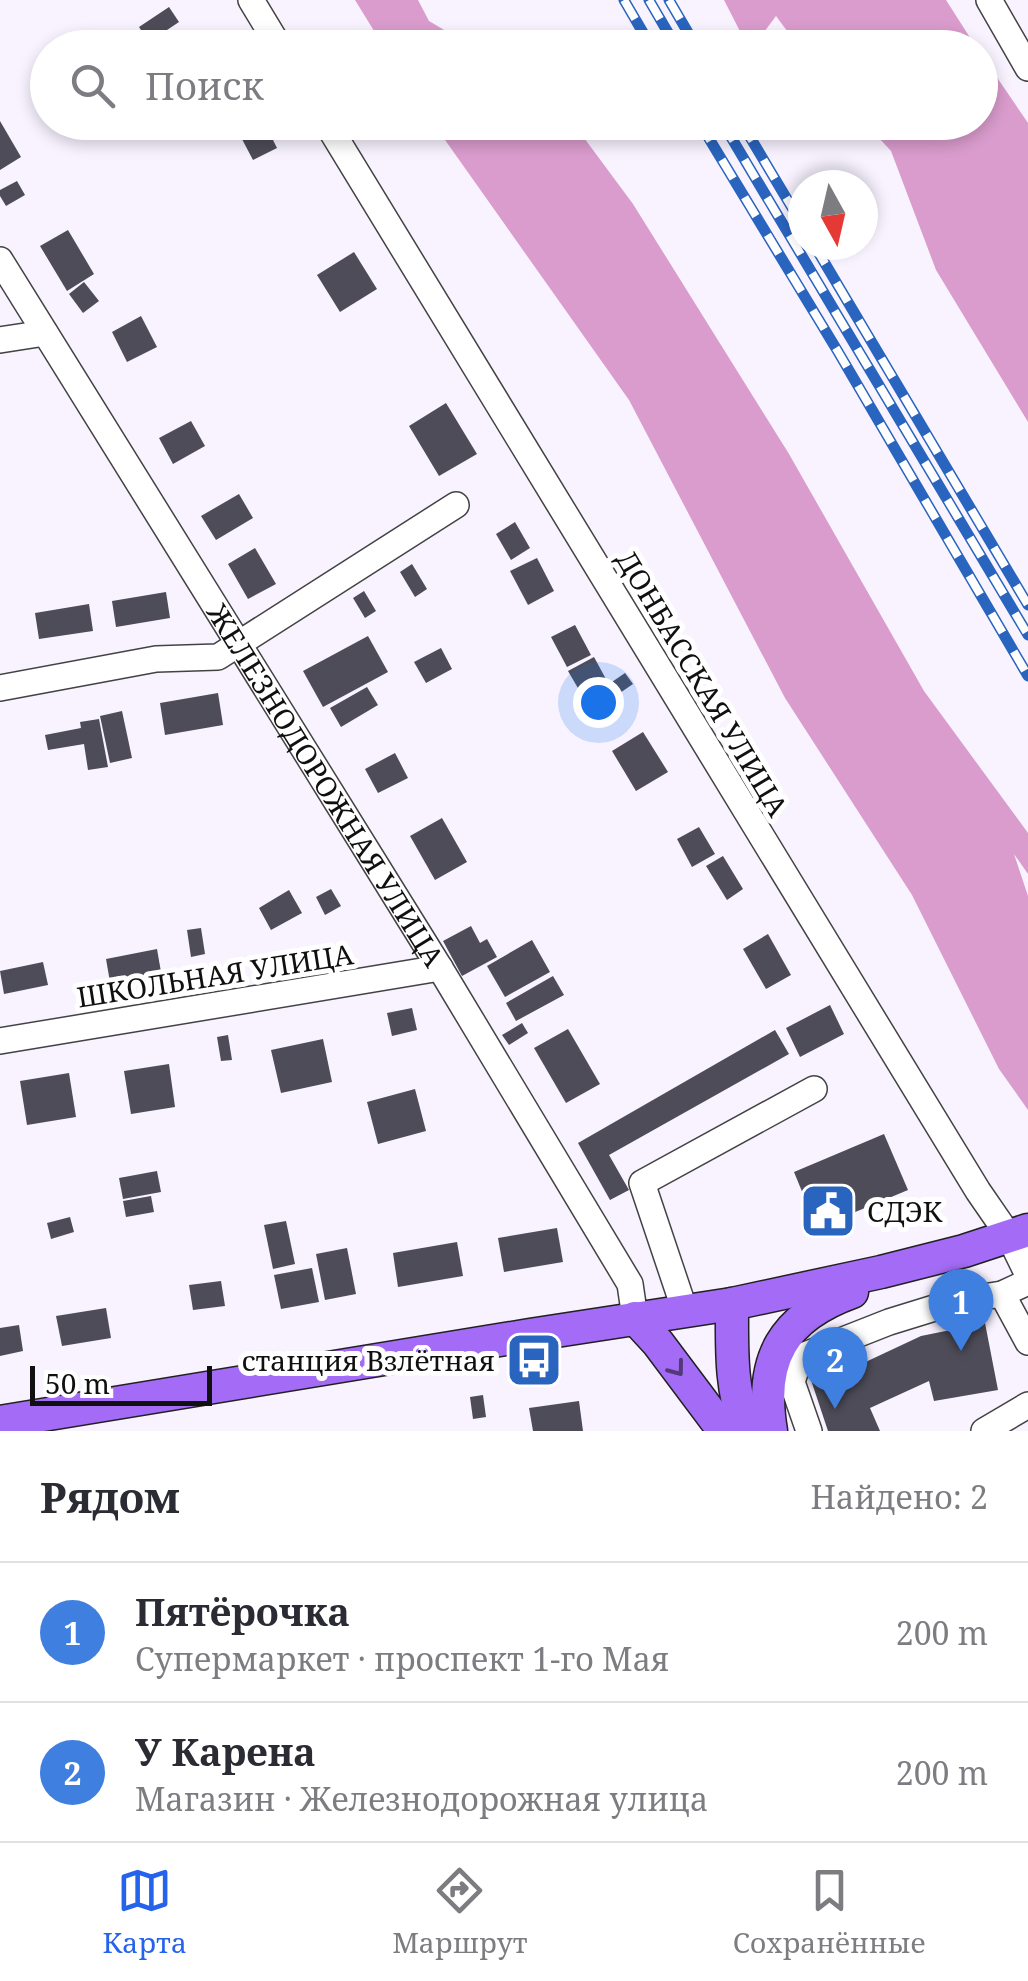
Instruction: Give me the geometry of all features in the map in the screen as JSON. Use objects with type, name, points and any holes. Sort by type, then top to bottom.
[{"type":"main road","points":[[771,1431],[769,1374],[774,1356],[795,1324],[813,1309],[834,1298],[1018,1233]]},
{"type":"main road","points":[[0,1422],[732,1304],[964,1251]]},
{"type":"main road","points":[[726,1424],[732,1304]]},
{"type":"main road","points":[[635,1318],[726,1424]]},
{"type":"street","points":[[251,0],[269,30]]},
{"type":"street","points":[[988,0],[1028,68]]},
{"type":"street","name":"ДОНБАССКАЯ УЛИЦА","points":[[337,140],[957,1157],[1018,1233],[1028,1278]]},
{"type":"street","name":"ЖЕЛЕЗНОДОРОЖНАЯ УЛИЦА","points":[[0,260],[440,968],[630,1284],[635,1318]]},
{"type":"street","points":[[0,340],[45,333]]},
{"type":"street","points":[[0,688],[156,659],[218,657],[456,505]]},
{"type":"street","name":"ШКОЛЬНАЯ УЛИЦА","points":[[0,1041],[440,968]]},
{"type":"street","points":[[684,1311],[642,1184],[814,1089]]},
{"type":"street","points":[[809,1431],[792,1382],[800,1358],[957,1301],[1002,1294],[1028,1278]]},
{"type":"street","points":[[1002,1294],[1028,1342]]},
{"type":"street","points":[[984,1431],[1028,1404]]},
{"type":"shaded area","points":[[355,0],[418,0],[429,21],[444,30],[374,30]]},
{"type":"shaded area","points":[[724,0],[946,0],[965,30],[786,30],[776,16],[766,30],[739,30]]},
{"type":"shaded area","points":[[998,79],[1028,123],[1028,422],[936,270],[891,151],[881,140],[998,140]]},
{"type":"shaded area","points":[[445,140],[586,140],[633,204],[789,454],[924,691],[1028,833],[1028,874],[1014,854],[1028,896],[1028,1110],[999,1069],[912,895],[785,698],[629,400]]},
{"type":"building","points":[[169,7],[179,22],[167,30],[139,27]]},
{"type":"building","points":[[0,121],[21,157],[0,170]]},
{"type":"building","points":[[242,140],[273,140],[277,148],[253,160]]},
{"type":"building","points":[[17,181],[25,195],[6,206],[0,190]]},
{"type":"building","points":[[68,230],[94,274],[67,291],[40,246]]},
{"type":"building","points":[[354,252],[377,289],[340,312],[317,275]]},
{"type":"building","points":[[84,282],[99,301],[83,313],[69,294]]},
{"type":"building","points":[[141,316],[157,347],[127,362],[112,332]]},
{"type":"building","points":[[446,403],[477,454],[439,476],[409,426]]},
{"type":"building","points":[[191,421],[205,446],[173,464],[159,438]]},
{"type":"building","points":[[239,494],[253,518],[216,540],[201,516]]},
{"type":"building","points":[[515,522],[530,548],[511,560],[496,534]]},
{"type":"building","points":[[255,548],[276,584],[248,599],[228,564]]},
{"type":"building","points":[[537,558],[554,591],[528,605],[510,571]]},
{"type":"building","points":[[412,564],[427,589],[415,597],[400,572]]},
{"type":"building","points":[[364,591],[376,611],[365,618],[353,598]]},
{"type":"building","points":[[166,592],[170,618],[116,627],[112,601]]},
{"type":"building","points":[[89,604],[93,631],[39,639],[35,613]]},
{"type":"building","points":[[575,625],[591,655],[567,667],[551,637]]},
{"type":"building","points":[[368,636],[388,672],[323,707],[303,671]]},
{"type":"building","points":[[441,648],[452,669],[426,683],[414,662]]},
{"type":"building","points":[[594,657],[607,681],[582,695],[568,671]]},
{"type":"building","points":[[625,673],[633,684],[617,695],[609,684]]},
{"type":"building","points":[[367,687],[378,705],[341,727],[330,708]]},
{"type":"building","points":[[218,693],[223,725],[165,735],[160,703]]},
{"type":"building","points":[[122,711],[132,758],[110,763],[100,716]]},
{"type":"building","points":[[99,719],[108,767],[88,770],[84,744],[48,750],[45,735],[81,728],[80,722]]},
{"type":"building","points":[[643,732],[668,772],[636,791],[612,751]]},
{"type":"building","points":[[395,753],[408,778],[378,793],[365,769]]},
{"type":"building","points":[[442,818],[467,862],[435,880],[410,836]]},
{"type":"building","points":[[699,827],[715,854],[692,867],[677,839]]},
{"type":"building","points":[[723,856],[743,889],[727,900],[706,866]]},
{"type":"building","points":[[331,889],[341,906],[325,915],[316,897]]},
{"type":"building","points":[[289,890],[302,913],[271,930],[259,908]]},
{"type":"building","points":[[471,926],[480,943],[487,939],[497,957],[462,976],[443,941]]},
{"type":"building","points":[[201,928],[205,954],[191,957],[187,930]]},
{"type":"building","points":[[768,934],[791,975],[766,989],[743,949]]},
{"type":"building","points":[[532,940],[550,972],[505,997],[487,966]]},
{"type":"building","points":[[157,949],[161,972],[110,982],[106,959]]},
{"type":"building","points":[[43,962],[48,985],[4,994],[0,971]]},
{"type":"building","points":[[553,976],[564,995],[516,1021],[506,1003]]},
{"type":"building","points":[[830,1005],[844,1034],[800,1057],[786,1028]]},
{"type":"building","points":[[412,1008],[417,1030],[392,1036],[387,1013]]},
{"type":"building","points":[[522,1023],[528,1033],[509,1045],[502,1035]]},
{"type":"building","points":[[568,1029],[600,1084],[566,1103],[534,1048]]},
{"type":"building","points":[[775,1030],[789,1054],[609,1155],[629,1190],[610,1200],[578,1143]]},
{"type":"building","points":[[228,1035],[232,1060],[221,1061],[217,1037]]},
{"type":"building","points":[[323,1039],[332,1082],[281,1093],[271,1050]]},
{"type":"building","points":[[169,1064],[175,1107],[131,1114],[124,1071]]},
{"type":"building","points":[[69,1073],[76,1117],[27,1125],[20,1081]]},
{"type":"building","points":[[415,1089],[426,1131],[378,1144],[367,1102]]},
{"type":"building","points":[[884,1134],[908,1190],[817,1228],[794,1172]]},
{"type":"building","points":[[157,1171],[161,1192],[123,1199],[119,1178]]},
{"type":"building","points":[[151,1196],[154,1212],[126,1217],[123,1201]]},
{"type":"building","points":[[70,1217],[74,1232],[51,1239],[47,1223]]},
{"type":"building","points":[[286,1221],[295,1264],[273,1269],[264,1225]]},
{"type":"building","points":[[557,1228],[563,1262],[504,1272],[498,1238]]},
{"type":"building","points":[[457,1242],[463,1276],[398,1287],[393,1253]]},
{"type":"building","points":[[347,1248],[356,1294],[325,1300],[316,1254]]},
{"type":"building","points":[[312,1268],[319,1302],[281,1309],[274,1275]]},
{"type":"building","points":[[221,1281],[225,1306],[193,1310],[189,1285]]},
{"type":"building","points":[[106,1308],[111,1338],[62,1346],[56,1316]]},
{"type":"building","points":[[985,1323],[998,1390],[934,1401],[929,1381],[870,1408],[880,1431],[828,1431],[808,1371],[854,1356],[857,1366],[921,1336]]},
{"type":"building","points":[[19,1325],[23,1351],[0,1356],[0,1328]]},
{"type":"building","points":[[483,1395],[486,1417],[473,1419],[470,1397]]},
{"type":"building","points":[[579,1401],[583,1431],[533,1431],[529,1408]]},
{"type":"railway","points":[[624,0],[642,30]]},
{"type":"railway","points":[[649,0],[666,30]]},
{"type":"railway","points":[[669,0],[686,30]]},
{"type":"railway","points":[[710,140],[1028,676]]},
{"type":"railway","points":[[733,140],[1028,635]]},
{"type":"railway","points":[[752,140],[788,201]]},
{"type":"railway","points":[[823,260],[1028,605]]},
{"type":"place","name":"СДЭК","points":[[828,1211]]},
{"type":"place","name":"Пятёрочка","points":[[961,1351]]},
{"type":"place","name":"станция Взлётная","points":[[534,1360]]},
{"type":"place","name":"У Карена","points":[[835,1409]]}]
